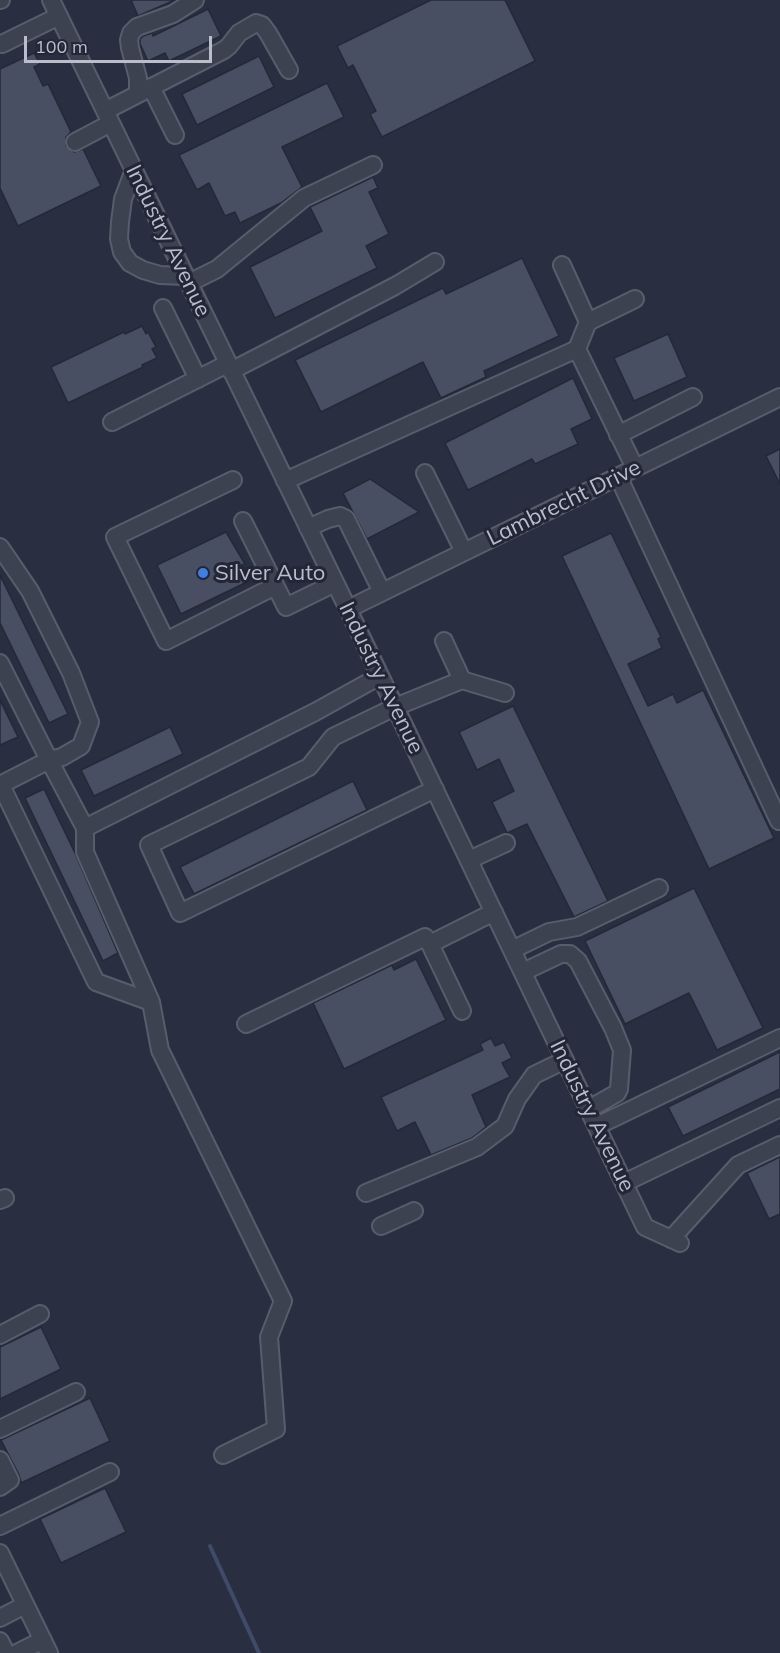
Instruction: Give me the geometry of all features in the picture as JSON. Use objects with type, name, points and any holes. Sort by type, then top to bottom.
[{"type":"street","name":"Industry Avenue","points":[[51,0],[348,609],[645,1227],[675,1241],[738,1165],[780,1145]]},
{"type":"street","points":[[175,135],[138,78],[129,40],[131,33],[137,27],[173,14],[195,0]]},
{"type":"street","points":[[2,44],[59,16]]},
{"type":"street","points":[[75,142],[144,90],[224,50],[230,46],[239,33],[256,23],[262,25],[268,33],[289,70]]},
{"type":"street","points":[[134,170],[123,199],[118,239],[122,252],[130,263],[143,270],[187,279],[217,269],[304,198],[373,165]]},
{"type":"street","points":[[112,422],[395,286],[435,262]]},
{"type":"street","points":[[562,265],[588,322]]},
{"type":"street","points":[[285,481],[577,348],[588,322],[635,300]]},
{"type":"street","points":[[163,308],[198,379]]},
{"type":"street","points":[[577,348],[635,468]]},
{"type":"street","points":[[618,435],[693,397]]},
{"type":"street","name":"Lambrecht Drive","points":[[348,609],[780,397]]},
{"type":"street","points":[[425,473],[464,552]]},
{"type":"street","points":[[618,476],[779,821]]},
{"type":"street","points":[[232,480],[115,537],[166,641],[275,586]]},
{"type":"street","points":[[308,528],[340,516],[346,519],[382,592]]},
{"type":"street","points":[[243,520],[286,608],[335,583]]},
{"type":"street","points":[[0,547],[30,591],[71,673],[90,722],[81,747],[62,757],[49,760],[0,785],[96,982],[151,1002]]},
{"type":"street","points":[[444,641],[462,680]]},
{"type":"street","points":[[0,663],[85,828],[85,852],[151,1002],[160,1050],[284,1301],[269,1337],[276,1430],[223,1455]]},
{"type":"street","points":[[85,828],[315,712],[380,676]]},
{"type":"street","points":[[435,789],[180,913],[149,845],[309,767],[333,737],[395,707],[462,680],[505,693]]},
{"type":"street","points":[[468,860],[506,843]]},
{"type":"street","points":[[512,950],[549,932],[577,927],[659,888]]},
{"type":"street","points":[[430,944],[494,912]]},
{"type":"street","points":[[246,1024],[426,937],[462,1011]]},
{"type":"street","points":[[523,972],[561,954],[570,954],[578,961],[613,1028],[622,1050],[619,1089],[617,1093],[589,1109]]},
{"type":"street","points":[[597,1126],[780,1038]]},
{"type":"street","points":[[366,1193],[477,1147],[505,1126],[517,1099],[534,1075],[565,1060]]},
{"type":"street","points":[[624,1183],[780,1108]]},
{"type":"street","points":[[381,1226],[414,1211]]},
{"type":"street","points":[[0,1335],[40,1314]]},
{"type":"street","points":[[0,1429],[76,1392]]},
{"type":"street","points":[[0,1460],[10,1480],[0,1487]]},
{"type":"street","points":[[0,1526],[110,1472]]},
{"type":"street","points":[[0,1553],[46,1646],[17,1653]]},
{"type":"street","points":[[0,1618],[26,1605]]},
{"type":"street","points":[[0,1641],[6,1653]]},
{"type":"building","points":[[131,0],[175,0],[138,16]]},
{"type":"building","points":[[431,0],[505,0],[535,61],[382,137],[370,114],[376,111],[353,65],[348,68],[337,46]]},
{"type":"building","points":[[208,9],[221,36],[169,61],[165,53],[148,61],[140,44],[143,36],[152,33],[153,36]]},
{"type":"building","points":[[34,53],[40,64],[34,67],[43,86],[48,84],[71,132],[66,137],[66,146],[74,152],[83,149],[101,186],[18,226],[0,188],[0,69]]},
{"type":"building","points":[[259,56],[274,87],[197,125],[182,94]]},
{"type":"building","points":[[327,83],[344,117],[282,147],[302,187],[281,203],[240,223],[235,212],[225,216],[209,183],[197,190],[179,155]]},
{"type":"building","points":[[373,177],[378,188],[369,192],[389,234],[366,246],[377,268],[275,318],[250,267],[322,231],[310,207]]},
{"type":"building","points":[[522,258],[559,336],[484,371],[486,377],[441,398],[423,362],[321,412],[295,360],[443,288],[446,294]]},
{"type":"building","points":[[142,326],[156,347],[152,349],[157,358],[68,403],[51,367],[124,332],[125,334]]},
{"type":"building","points":[[668,334],[687,377],[634,401],[614,358]]},
{"type":"building","points":[[573,378],[592,419],[571,429],[578,444],[535,464],[532,459],[468,490],[445,443]]},
{"type":"building","points":[[780,449],[780,484],[766,456]]},
{"type":"building","points":[[370,479],[419,512],[367,539],[343,493]]},
{"type":"building","name":"Silver Auto","points":[[226,532],[245,564],[241,565],[249,581],[181,614],[157,565]]},
{"type":"building","points":[[611,533],[661,637],[658,639],[662,648],[628,664],[648,706],[673,694],[677,703],[703,690],[774,838],[709,869],[562,556]]},
{"type":"building","points":[[0,575],[68,714],[49,723],[0,623]]},
{"type":"building","points":[[0,700],[18,737],[0,745]]},
{"type":"building","points":[[513,706],[608,901],[574,917],[527,824],[507,833],[492,802],[514,791],[499,759],[477,770],[459,732]]},
{"type":"building","points":[[170,727],[183,754],[94,796],[81,770]]},
{"type":"building","points":[[353,781],[367,810],[194,894],[180,867]]},
{"type":"building","points":[[44,789],[75,853],[118,953],[103,961],[25,798]]},
{"type":"building","points":[[694,888],[763,1028],[717,1050],[689,993],[625,1024],[585,941]]},
{"type":"building","points":[[416,959],[446,1020],[344,1069],[313,1003],[392,965],[394,970]]},
{"type":"building","points":[[491,1038],[495,1046],[504,1042],[512,1058],[502,1063],[510,1077],[472,1095],[486,1127],[472,1138],[431,1155],[415,1122],[397,1131],[381,1097],[483,1050],[480,1044]]},
{"type":"building","points":[[780,1052],[780,1089],[683,1136],[668,1107]]},
{"type":"building","points":[[780,1157],[780,1214],[769,1219],[747,1173]]},
{"type":"building","points":[[41,1327],[61,1369],[0,1399],[0,1347]]},
{"type":"building","points":[[90,1398],[110,1441],[21,1483],[1,1440]]},
{"type":"building","points":[[105,1488],[126,1532],[61,1563],[40,1519]]},
{"type":"waterway","points":[[210,1546],[259,1653]]},
{"type":"place","name":"Silver Auto","points":[[203,573]]}]
